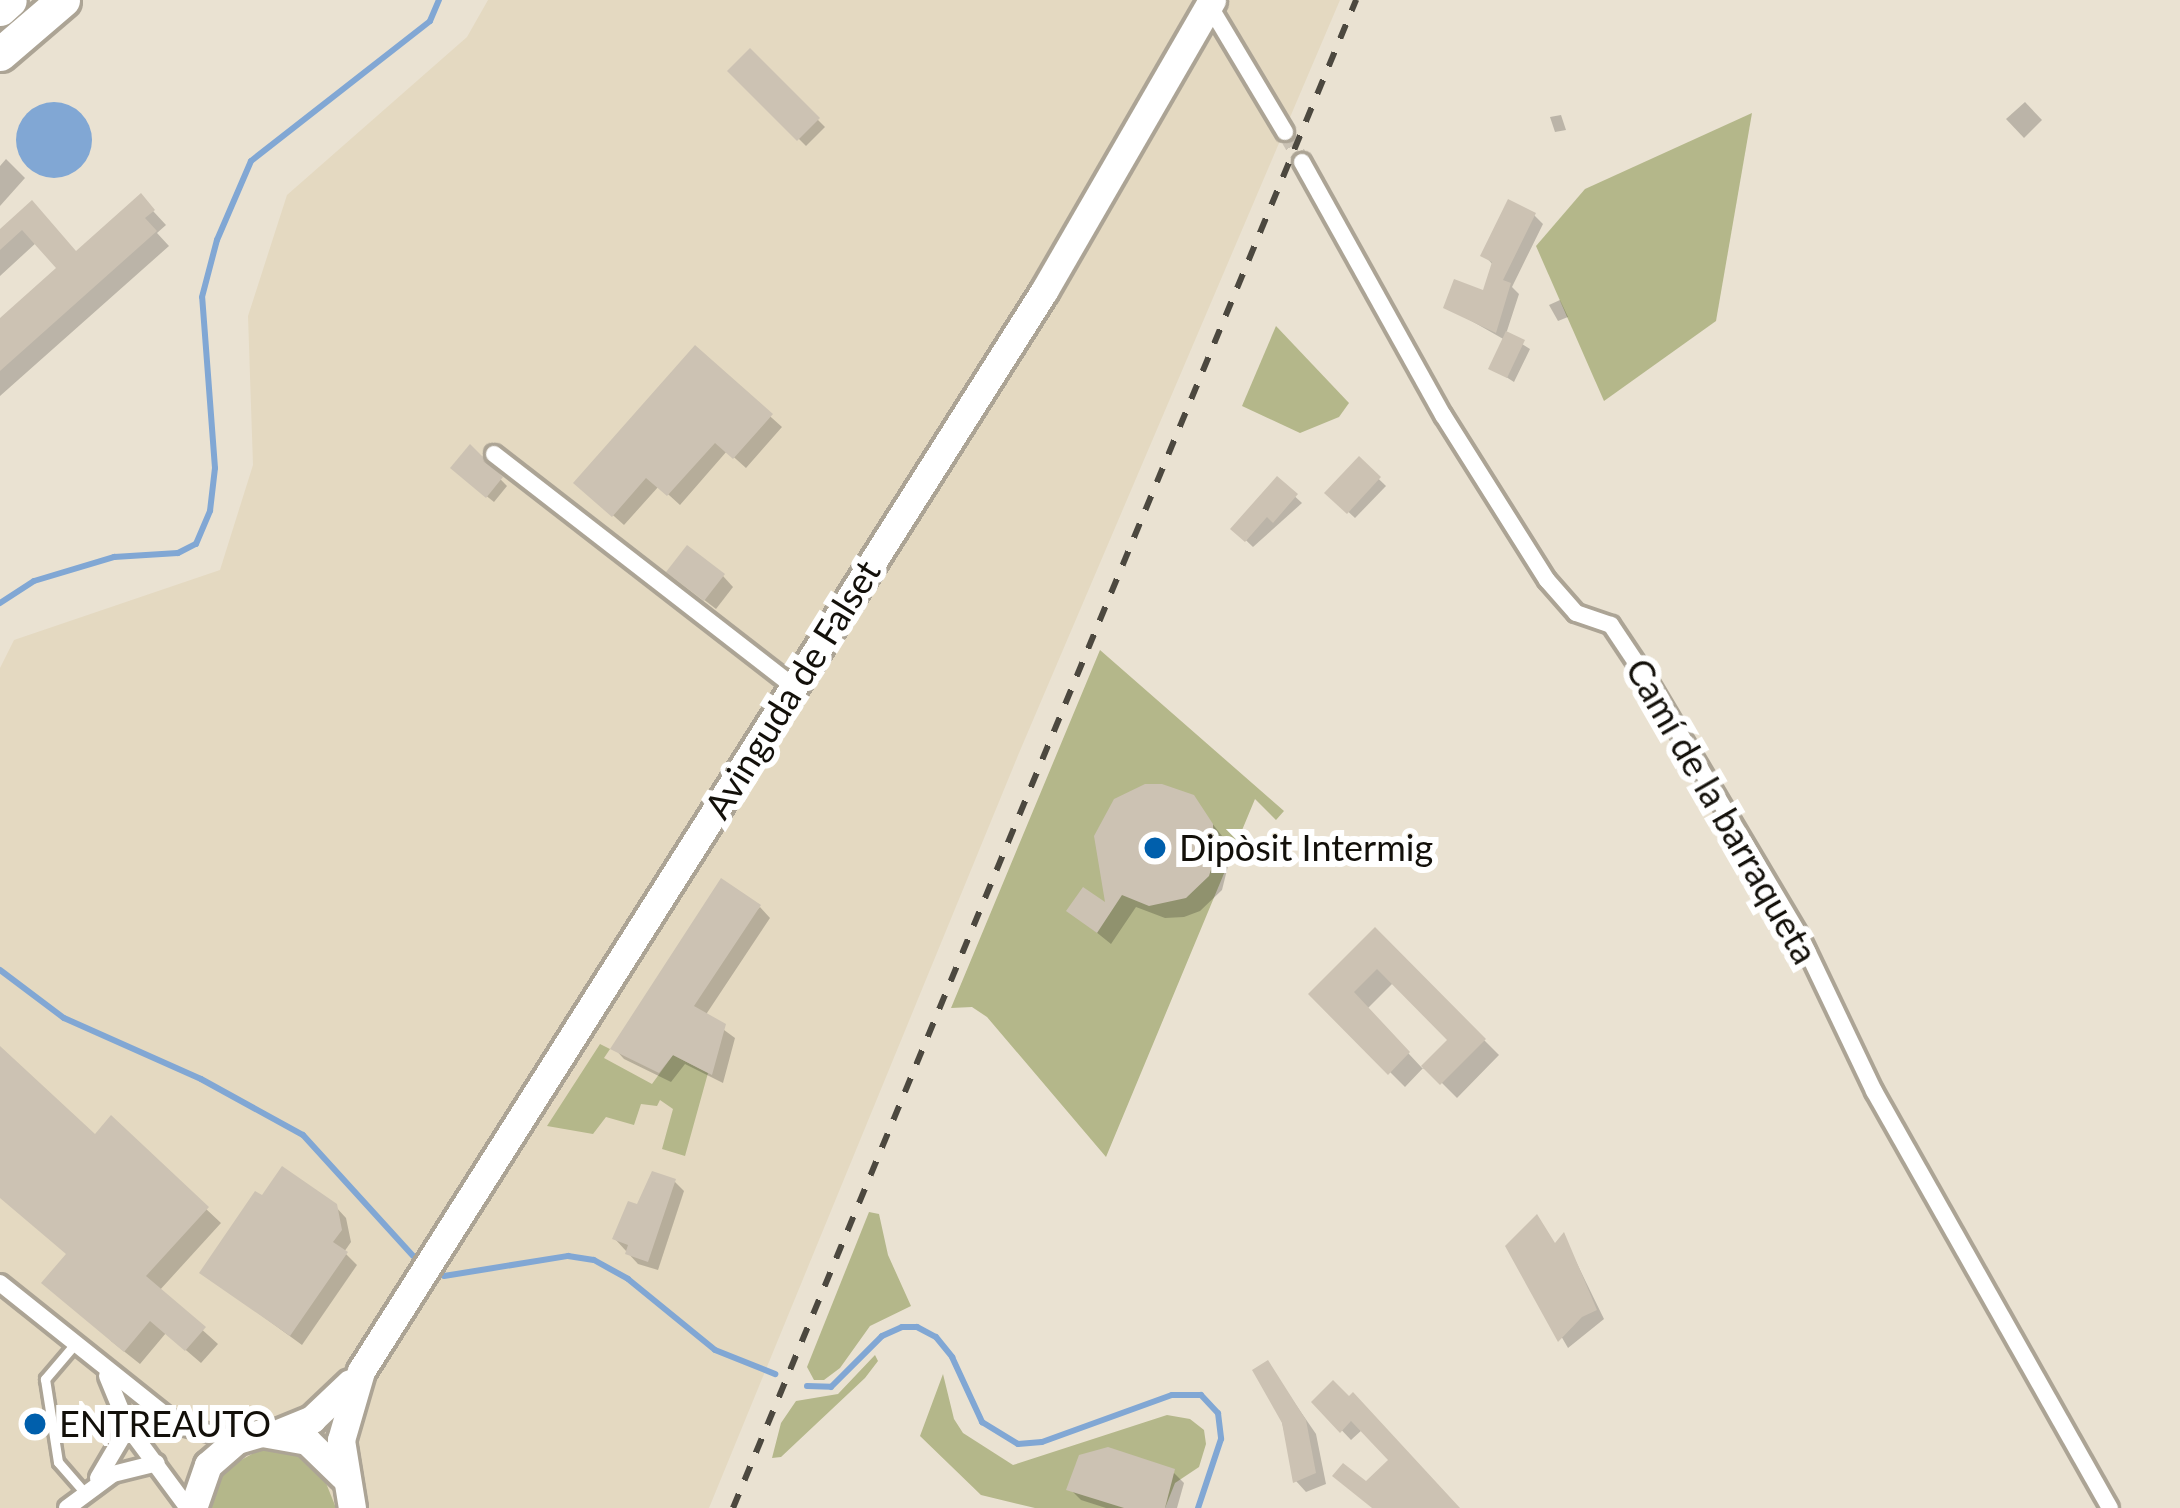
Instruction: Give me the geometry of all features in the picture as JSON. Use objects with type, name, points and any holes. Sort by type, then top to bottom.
[{"type":"highway","points":[[0,9],[10,0]]},
{"type":"highway","points":[[0,54],[63,0]]},
{"type":"main road","name":"Avinguda de Falset","points":[[361,1371],[1044,291],[1210,2]]},
{"type":"main road","points":[[191,1508],[208,1465],[237,1440],[278,1433],[312,1419],[361,1371]]},
{"type":"main road","points":[[352,1508],[344,1480],[344,1418],[361,1371]]},
{"type":"main road","points":[[278,1433],[316,1446],[344,1480]]},
{"type":"street","points":[[1210,2],[1285,132]]},
{"type":"street","name":"Camí de la barraqueta","points":[[1302,162],[1443,415],[1547,580],[1576,613],[1610,625],[1649,682],[1802,938],[1874,1091],[2110,1508]]},
{"type":"street","points":[[494,454],[794,687]]},
{"type":"street","points":[[0,1283],[178,1425]]},
{"type":"street","points":[[104,1370],[128,1427],[191,1508]]},
{"type":"street","points":[[128,1427],[178,1425],[237,1440]]},
{"type":"street","points":[[89,1489],[128,1427]]},
{"type":"street","points":[[67,1508],[89,1489],[131,1467],[157,1463]]},
{"type":"lane","points":[[74,1346],[45,1379],[58,1462],[89,1489]]},
{"type":"shaded area","points":[[488,0],[1340,0],[1019,753],[709,1508],[0,1508],[0,668],[14,640],[220,570],[253,465],[248,316],[287,195],[467,37]]},
{"type":"green space","points":[[1752,113],[1716,321],[1604,401],[1536,246],[1585,189]]},
{"type":"green space","points":[[1276,326],[1349,403],[1339,417],[1300,433],[1242,406]]},
{"type":"green space","points":[[1100,650],[1284,811],[1276,820],[1255,799],[1106,1157],[987,1017],[972,1007],[951,1008]]},
{"type":"green space","points":[[600,1044],[610,1049],[604,1058],[652,1084],[673,1055],[708,1073],[685,1156],[662,1149],[673,1109],[660,1100],[657,1106],[641,1104],[634,1125],[606,1117],[593,1134],[547,1126]]},
{"type":"green space","points":[[869,1212],[879,1214],[888,1255],[911,1306],[870,1326],[840,1368],[824,1380],[814,1380],[807,1367]]},
{"type":"green space","points":[[875,1355],[878,1361],[865,1378],[781,1457],[772,1458],[781,1423],[796,1401],[838,1394]]},
{"type":"green space","points":[[943,1374],[954,1419],[963,1433],[1013,1465],[1167,1415],[1190,1419],[1204,1430],[1206,1444],[1199,1467],[1175,1483],[1165,1508],[1035,1508],[981,1495],[920,1436]]},
{"type":"green space","points":[[283,1448],[320,1468],[336,1508],[210,1508],[225,1469],[261,1449]]},
{"type":"water","points":[[54,102],[69,104],[81,113],[90,125],[90,155],[81,167],[69,176],[54,178],[39,176],[27,167],[18,155],[16,140],[18,125],[27,113],[39,104]]},
{"type":"building","points":[[750,48],[820,118],[797,141],[727,71]]},
{"type":"building","points":[[141,193],[155,210],[145,218],[157,231],[0,371],[0,318],[56,268],[22,230],[0,250],[0,229],[32,200],[76,251]]},
{"type":"building","points":[[1508,199],[1536,213],[1503,280],[1511,283],[1496,333],[1443,308],[1454,279],[1483,290],[1492,262],[1480,256]]},
{"type":"building","points":[[1506,331],[1525,340],[1507,378],[1488,369]]},
{"type":"building","points":[[695,345],[773,414],[733,459],[715,443],[667,496],[646,478],[612,517],[573,483]]},
{"type":"building","points":[[470,444],[503,477],[486,498],[450,468]]},
{"type":"building","points":[[1359,456],[1381,477],[1347,514],[1324,493]]},
{"type":"building","points":[[1277,476],[1298,494],[1273,523],[1267,517],[1245,542],[1230,529]]},
{"type":"building","points":[[687,545],[725,574],[704,601],[666,572]]},
{"type":"building","name":"Dipòsit Intermig","points":[[1145,784],[1162,784],[1194,795],[1213,824],[1214,860],[1209,876],[1186,898],[1149,906],[1122,895],[1097,933],[1066,911],[1083,887],[1105,902],[1094,836],[1114,799]]},
{"type":"building","points":[[721,878],[761,905],[694,1006],[726,1024],[712,1075],[673,1055],[659,1073],[610,1049]]},
{"type":"building","points":[[1375,927],[1486,1039],[1440,1085],[1421,1066],[1447,1040],[1377,969],[1354,992],[1410,1052],[1388,1075],[1308,994]]},
{"type":"building","points":[[0,1046],[95,1134],[111,1115],[209,1207],[146,1276],[206,1327],[185,1351],[150,1321],[124,1352],[41,1283],[66,1254],[0,1198]]},
{"type":"building","points":[[282,1166],[337,1204],[342,1230],[333,1242],[348,1252],[290,1336],[199,1273],[255,1191],[262,1195]]},
{"type":"building","points":[[652,1171],[676,1179],[648,1262],[625,1254],[628,1245],[612,1239],[628,1201],[637,1204]]},
{"type":"building","points":[[1537,1214],[1555,1243],[1564,1232],[1597,1310],[1582,1317],[1558,1342],[1505,1246]]},
{"type":"building","points":[[1268,1360],[1306,1420],[1316,1473],[1293,1483],[1282,1423],[1252,1370]]},
{"type":"building","points":[[1333,1380],[1349,1396],[1353,1392],[1460,1508],[1372,1508],[1332,1476],[1343,1463],[1366,1481],[1388,1460],[1351,1421],[1340,1433],[1311,1402]]},
{"type":"building","points":[[1108,1447],[1175,1469],[1165,1508],[1124,1508],[1066,1490],[1079,1455]]},
{"type":"waterway","points":[[0,603],[34,581],[114,557],[178,553],[196,544],[210,511],[215,468],[202,297],[217,240],[251,161],[430,21],[439,0]]},
{"type":"waterway","points":[[0,970],[64,1018],[201,1079],[303,1135],[413,1256]]},
{"type":"waterway","points":[[444,1276],[568,1256],[594,1260],[628,1279],[715,1350],[775,1374]]},
{"type":"waterway","points":[[807,1386],[831,1387],[882,1336],[902,1327],[917,1327],[936,1337],[952,1357],[982,1422],[1018,1444],[1042,1442],[1172,1395],[1201,1395],[1218,1413],[1221,1439],[1198,1508]]},
{"type":"tunnel","points":[[1285,132],[1302,162]]},
{"type":"railway","points":[[733,1508],[1356,0]]},
{"type":"place","name":"Dipòsit Intermig","points":[[1155,848]]},
{"type":"place","name":"ENTREAUTO","points":[[35,1424]]}]
